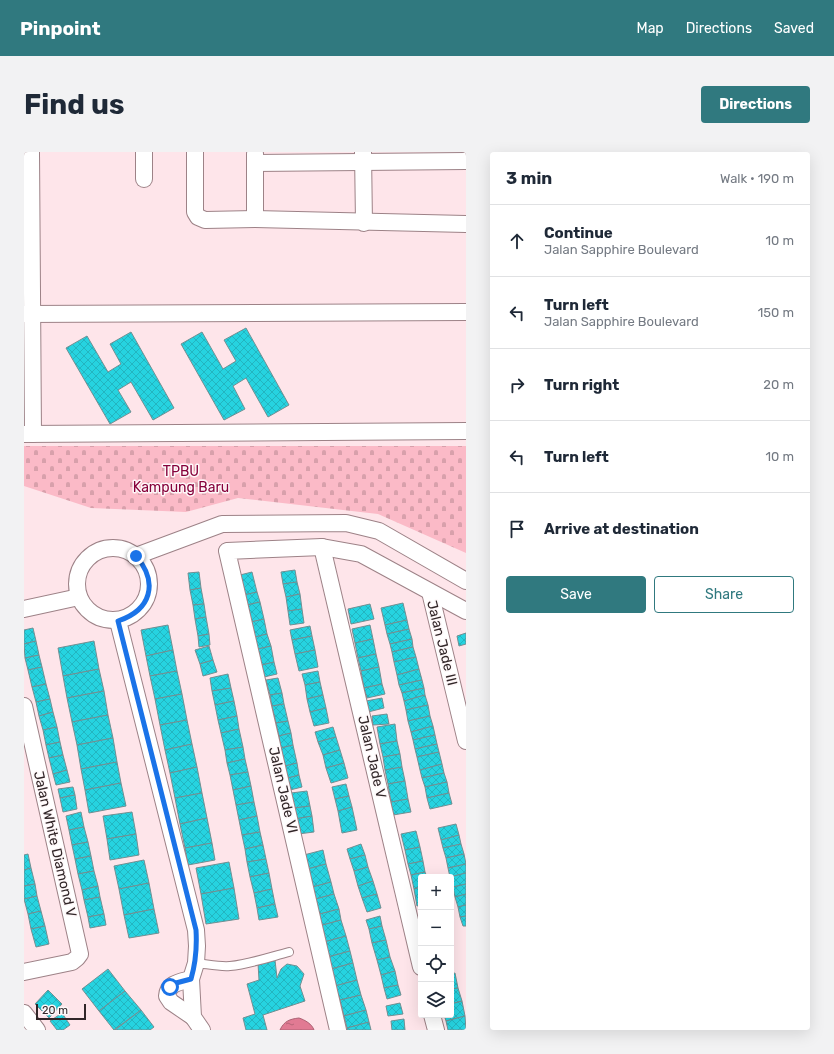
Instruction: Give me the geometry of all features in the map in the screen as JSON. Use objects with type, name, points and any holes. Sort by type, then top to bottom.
[{"type":"street","points":[[31,152],[28,314],[28,434],[466,431]]},
{"type":"street","points":[[144,152],[144,179]]},
{"type":"street","points":[[195,152],[195,212],[198,218],[205,220],[255,219],[364,223],[466,224]]},
{"type":"street","points":[[255,219],[255,157],[428,157],[466,162]]},
{"type":"street","points":[[363,157],[364,223]]},
{"type":"street","points":[[28,314],[466,312]]},
{"type":"street","points":[[136,556],[222,524],[346,523],[379,531],[466,581]]},
{"type":"street","points":[[322,547],[361,554],[466,611]]},
{"type":"street","name":"Jalan Jade VI","points":[[322,547],[227,551],[338,1030]]},
{"type":"street","name":"Jalan Jade V","points":[[322,547],[418,954]]},
{"type":"street","points":[[114,548],[126,550],[136,556],[144,565],[149,576],[150,589],[146,600],[139,610],[129,617],[118,621],[106,620],[95,616],[85,608],[79,597],[77,586],[78,574],[83,563],[92,554],[102,549],[114,548]]},
{"type":"street","name":"Jalan Jade III","points":[[430,592],[466,741]]},
{"type":"street","points":[[24,609],[79,597]]},
{"type":"street","points":[[118,621],[196,930],[196,963],[191,979],[193,1017]]},
{"type":"street","name":"Jalan White Diamond V","points":[[24,706],[80,954],[72,962],[24,972]]},
{"type":"street","points":[[191,979],[176,983],[167,990],[167,996],[171,1002],[193,1017],[202,1030]]},
{"type":"street","points":[[24,1014],[37,1030]]},
{"type":"street","points":[[433,1018],[436,1030]]},
{"type":"lane","points":[[196,963],[214,966],[246,964],[289,952]]},
{"type":"green space","name":"TPBU Kampung Baru","points":[[24,446],[466,446],[466,553],[378,514],[238,498],[186,512],[91,508],[24,486]]},
{"type":"water","points":[[299,1018],[308,1022],[314,1030],[280,1030],[283,1024]]},
{"type":"building","points":[[246,328],[289,405],[268,417],[246,378],[233,386],[245,409],[224,420],[181,344],[202,332],[223,369],[236,361],[224,340]]},
{"type":"building","points":[[131,332],[174,408],[153,420],[131,382],[118,390],[131,412],[110,424],[66,348],[87,336],[108,372],[121,364],[110,344]]},
{"type":"building","points":[[295,570],[297,582],[283,584],[281,572]]},
{"type":"building","points":[[199,572],[201,588],[190,590],[188,573]]},
{"type":"building","points":[[252,572],[257,592],[244,595],[240,575]]},
{"type":"building","points":[[297,582],[300,594],[286,597],[283,584]]},
{"type":"building","points":[[201,588],[204,604],[193,605],[190,590]]},
{"type":"building","points":[[257,592],[260,602],[247,605],[244,595]]},
{"type":"building","points":[[300,594],[302,609],[288,611],[286,597]]},
{"type":"building","points":[[260,602],[264,619],[251,622],[247,605]]},
{"type":"building","points":[[403,603],[407,620],[385,625],[381,608]]},
{"type":"building","points":[[204,604],[206,617],[195,619],[193,605]]},
{"type":"building","points":[[370,604],[374,619],[351,624],[348,609]]},
{"type":"building","points":[[302,609],[304,623],[290,625],[288,611]]},
{"type":"building","points":[[206,617],[209,634],[198,636],[195,619]]},
{"type":"building","points":[[264,619],[267,634],[255,637],[251,622]]},
{"type":"building","points":[[407,620],[409,629],[387,634],[385,625]]},
{"type":"building","points":[[168,625],[173,650],[146,656],[141,630]]},
{"type":"building","points":[[370,625],[373,639],[355,643],[352,629]]},
{"type":"building","points":[[310,626],[312,636],[292,640],[290,630]]},
{"type":"building","points":[[33,628],[36,641],[24,644],[24,630]]},
{"type":"building","points":[[409,629],[412,639],[390,644],[387,634]]},
{"type":"building","points":[[466,633],[466,644],[459,646],[457,636]]},
{"type":"building","points":[[209,634],[210,645],[199,647],[198,636]]},
{"type":"building","points":[[267,634],[271,646],[258,649],[255,637]]},
{"type":"building","points":[[312,636],[315,650],[295,654],[292,640]]},
{"type":"building","points":[[373,639],[376,654],[358,658],[355,643]]},
{"type":"building","points":[[412,639],[413,647],[392,652],[390,644]]},
{"type":"building","points":[[36,641],[39,655],[25,658],[24,644]]},
{"type":"building","points":[[94,641],[99,669],[63,676],[58,648]]},
{"type":"building","points":[[209,646],[213,660],[200,664],[195,650]]},
{"type":"building","points":[[271,646],[274,662],[262,665],[258,649]]},
{"type":"building","points":[[413,647],[416,657],[394,662],[392,652]]},
{"type":"building","points":[[173,650],[177,671],[150,676],[146,656]]},
{"type":"building","points":[[315,650],[318,667],[299,671],[295,654]]},
{"type":"building","points":[[376,654],[379,667],[361,671],[358,658]]},
{"type":"building","points":[[39,655],[42,667],[28,670],[25,658]]},
{"type":"building","points":[[416,657],[419,669],[397,675],[394,662]]},
{"type":"building","points":[[213,660],[217,672],[203,676],[200,664]]},
{"type":"building","points":[[274,662],[277,674],[264,677],[262,665]]},
{"type":"building","points":[[42,667],[46,684],[32,687],[28,670]]},
{"type":"building","points":[[379,667],[382,684],[364,688],[361,671]]},
{"type":"building","points":[[99,669],[104,691],[67,698],[63,676]]},
{"type":"building","points":[[419,669],[422,680],[399,685],[397,675]]},
{"type":"building","points":[[177,671],[182,694],[155,699],[150,676]]},
{"type":"building","points":[[318,671],[320,682],[305,685],[302,674]]},
{"type":"building","points":[[228,674],[231,688],[212,691],[210,678]]},
{"type":"building","points":[[278,678],[282,693],[270,695],[266,680]]},
{"type":"building","points":[[422,680],[424,688],[402,693],[399,685]]},
{"type":"building","points":[[320,682],[323,695],[307,699],[305,685]]},
{"type":"building","points":[[46,684],[50,699],[36,702],[32,687]]},
{"type":"building","points":[[382,684],[385,694],[367,698],[364,688]]},
{"type":"building","points":[[231,688],[234,701],[215,705],[212,691]]},
{"type":"building","points":[[424,688],[425,695],[404,701],[402,693]]},
{"type":"building","points":[[104,691],[108,715],[72,722],[67,698]]},
{"type":"building","points":[[282,693],[284,704],[272,706],[270,695]]},
{"type":"building","points":[[182,694],[187,720],[160,725],[155,699]]},
{"type":"building","points":[[323,695],[326,708],[310,712],[307,699]]},
{"type":"building","points":[[425,695],[428,705],[406,710],[404,701]]},
{"type":"building","points":[[382,698],[384,708],[368,712],[366,701]]},
{"type":"building","points":[[50,699],[53,712],[39,716],[36,702]]},
{"type":"building","points":[[234,701],[237,716],[218,720],[215,705]]},
{"type":"building","points":[[284,704],[288,721],[276,723],[272,706]]},
{"type":"building","points":[[428,705],[430,716],[408,721],[406,710]]},
{"type":"building","points":[[326,708],[329,723],[314,726],[310,712]]},
{"type":"building","points":[[53,712],[57,727],[43,730],[39,716]]},
{"type":"building","points":[[387,714],[389,724],[373,725],[372,716]]},
{"type":"building","points":[[108,715],[113,738],[77,745],[72,722]]},
{"type":"building","points":[[237,716],[239,729],[221,733],[218,720]]},
{"type":"building","points":[[430,716],[433,726],[411,732],[408,721]]},
{"type":"building","points":[[187,720],[192,744],[165,750],[160,725]]},
{"type":"building","points":[[288,721],[291,733],[279,736],[276,723]]},
{"type":"building","points":[[395,724],[397,741],[380,744],[377,727]]},
{"type":"building","points":[[433,726],[435,735],[413,740],[411,732]]},
{"type":"building","points":[[57,727],[60,742],[46,745],[43,730]]},
{"type":"building","points":[[333,727],[336,737],[318,742],[315,732]]},
{"type":"building","points":[[239,729],[243,747],[225,750],[221,733]]},
{"type":"building","points":[[291,733],[293,745],[281,748],[279,736]]},
{"type":"building","points":[[435,735],[437,744],[415,749],[413,740]]},
{"type":"building","points":[[336,737],[340,750],[323,755],[318,742]]},
{"type":"building","points":[[113,738],[117,762],[81,769],[77,745]]},
{"type":"building","points":[[397,741],[400,754],[383,757],[380,744]]},
{"type":"building","points":[[60,742],[63,755],[49,758],[46,745]]},
{"type":"building","points":[[192,744],[197,767],[170,773],[165,750]]},
{"type":"building","points":[[437,744],[439,752],[417,757],[415,749]]},
{"type":"building","points":[[293,745],[297,763],[285,766],[281,748]]},
{"type":"building","points":[[243,747],[245,759],[227,763],[225,750]]},
{"type":"building","points":[[340,750],[344,763],[326,768],[323,755]]},
{"type":"building","points":[[439,752],[442,764],[420,770],[417,757]]},
{"type":"building","points":[[400,754],[402,767],[385,770],[383,757]]},
{"type":"building","points":[[63,755],[67,770],[53,774],[49,758]]},
{"type":"building","points":[[245,759],[248,772],[230,775],[227,763]]},
{"type":"building","points":[[117,762],[121,783],[85,790],[81,769]]},
{"type":"building","points":[[297,763],[299,775],[288,778],[285,766]]},
{"type":"building","points":[[344,763],[348,778],[331,783],[326,768]]},
{"type":"building","points":[[442,764],[444,773],[422,778],[420,770]]},
{"type":"building","points":[[197,767],[202,793],[175,798],[170,773]]},
{"type":"building","points":[[402,767],[405,781],[388,784],[385,770]]},
{"type":"building","points":[[67,770],[70,782],[56,785],[53,774]]},
{"type":"building","points":[[248,772],[251,786],[233,790],[230,775]]},
{"type":"building","points":[[444,773],[447,782],[425,787],[422,778]]},
{"type":"building","points":[[299,775],[302,787],[290,790],[288,778]]},
{"type":"building","points":[[405,781],[408,799],[391,802],[388,784]]},
{"type":"building","points":[[447,782],[449,793],[427,798],[425,787]]},
{"type":"building","points":[[121,783],[126,806],[89,813],[85,790]]},
{"type":"building","points":[[346,784],[349,796],[335,799],[332,787]]},
{"type":"building","points":[[251,786],[254,802],[236,805],[233,790]]},
{"type":"building","points":[[73,787],[75,795],[60,798],[58,789]]},
{"type":"building","points":[[307,791],[310,806],[294,808],[291,793]]},
{"type":"building","points":[[202,793],[207,818],[180,824],[175,798]]},
{"type":"building","points":[[449,793],[452,804],[430,809],[427,798]]},
{"type":"building","points":[[75,795],[77,809],[63,812],[60,798]]},
{"type":"building","points":[[349,796],[352,807],[338,811],[335,799]]},
{"type":"building","points":[[408,799],[411,812],[393,815],[391,802]]},
{"type":"building","points":[[254,802],[257,816],[239,820],[236,805]]},
{"type":"building","points":[[310,806],[312,816],[295,819],[294,808]]},
{"type":"building","points":[[352,807],[357,830],[342,833],[338,811]]},
{"type":"building","points":[[81,812],[84,827],[69,830],[66,816]]},
{"type":"building","points":[[132,812],[136,834],[107,839],[103,816]]},
{"type":"building","points":[[257,816],[260,832],[242,835],[239,820]]},
{"type":"building","points":[[312,816],[314,832],[298,834],[295,819]]},
{"type":"building","points":[[207,818],[212,843],[185,848],[180,824]]},
{"type":"building","points":[[456,824],[459,835],[441,840],[438,828]]},
{"type":"building","points":[[84,827],[88,842],[72,845],[69,830]]},
{"type":"building","points":[[416,831],[420,847],[405,850],[401,834]]},
{"type":"building","points":[[260,832],[263,845],[245,849],[242,835]]},
{"type":"building","points":[[136,834],[139,855],[110,860],[107,839]]},
{"type":"building","points":[[459,835],[461,844],[443,848],[441,840]]},
{"type":"building","points":[[88,842],[91,856],[75,859],[72,845]]},
{"type":"building","points":[[212,843],[215,860],[188,865],[185,848]]},
{"type":"building","points":[[361,844],[365,855],[350,859],[347,849]]},
{"type":"building","points":[[461,844],[464,854],[446,858],[443,848]]},
{"type":"building","points":[[263,845],[266,859],[247,862],[245,849]]},
{"type":"building","points":[[420,847],[423,861],[408,864],[405,850]]},
{"type":"building","points":[[323,850],[326,864],[304,870],[300,856]]},
{"type":"building","points":[[28,854],[31,868],[24,870],[24,855]]},
{"type":"building","points":[[464,854],[466,864],[448,868],[446,858]]},
{"type":"building","points":[[365,855],[368,867],[354,871],[350,859]]},
{"type":"building","points":[[91,856],[94,871],[78,874],[75,859]]},
{"type":"building","points":[[266,859],[269,873],[250,877],[247,862]]},
{"type":"building","points":[[144,860],[149,883],[119,889],[114,866]]},
{"type":"building","points":[[423,861],[425,872],[411,875],[408,864]]},
{"type":"building","points":[[229,862],[234,888],[201,894],[196,868]]},
{"type":"building","points":[[326,864],[331,882],[309,888],[304,870]]},
{"type":"building","points":[[466,864],[466,873],[454,876],[454,874],[449,874],[448,868]]},
{"type":"building","points":[[368,867],[373,881],[358,886],[354,871]]},
{"type":"building","points":[[31,868],[35,884],[24,886],[24,870]]},
{"type":"building","points":[[94,871],[98,886],[82,890],[78,874]]},
{"type":"building","points":[[425,872],[426,874],[418,874],[418,888],[414,889],[411,875]]},
{"type":"building","points":[[269,873],[272,889],[254,893],[250,877]]},
{"type":"building","points":[[466,873],[466,884],[454,887],[454,876]]},
{"type":"building","points":[[373,881],[377,894],[362,898],[358,886]]},
{"type":"building","points":[[331,882],[334,894],[312,900],[309,888]]},
{"type":"building","points":[[149,883],[154,909],[124,915],[119,889]]},
{"type":"building","points":[[35,884],[37,896],[24,899],[24,886]]},
{"type":"building","points":[[466,884],[466,894],[455,897],[454,887]]},
{"type":"building","points":[[98,886],[100,897],[84,900],[82,890]]},
{"type":"building","points":[[234,888],[239,919],[206,924],[201,894]]},
{"type":"building","points":[[418,888],[417,906],[414,889]]},
{"type":"building","points":[[272,889],[275,904],[257,908],[254,893]]},
{"type":"building","points":[[334,894],[339,909],[316,915],[312,900]]},
{"type":"building","points":[[377,894],[381,908],[367,912],[362,898]]},
{"type":"building","points":[[466,894],[466,905],[458,907],[455,897]]},
{"type":"building","points":[[37,896],[41,911],[28,914],[24,899]]},
{"type":"building","points":[[100,897],[104,914],[88,917],[84,900]]},
{"type":"building","points":[[275,904],[278,917],[259,920],[257,908]]},
{"type":"building","points":[[466,905],[466,916],[460,917],[458,907]]},
{"type":"building","points":[[154,909],[159,933],[129,938],[124,915]]},
{"type":"building","points":[[339,909],[341,920],[319,926],[316,915]]},
{"type":"building","points":[[41,911],[45,926],[31,929],[28,914]]},
{"type":"building","points":[[104,914],[106,925],[90,928],[88,917]]},
{"type":"building","points":[[380,916],[382,926],[369,929],[366,920]]},
{"type":"building","points":[[466,916],[466,926],[463,926],[460,917]]},
{"type":"building","points":[[341,920],[346,936],[324,942],[319,926]]},
{"type":"building","points":[[45,926],[49,944],[36,947],[31,929]]},
{"type":"building","points":[[382,926],[386,940],[372,943],[369,929]]},
{"type":"building","points":[[346,936],[350,951],[328,957],[324,942]]},
{"type":"building","points":[[386,940],[390,957],[377,960],[372,943]]},
{"type":"building","points":[[350,951],[353,963],[331,969],[328,957]]},
{"type":"building","points":[[390,957],[395,971],[381,975],[377,960]]},
{"type":"building","points":[[275,960],[277,978],[281,969],[287,964],[297,966],[304,974],[300,986],[305,1001],[263,1015],[267,1030],[246,1030],[243,1018],[255,1014],[247,984],[259,980],[258,963]]},
{"type":"building","points":[[353,963],[357,980],[335,986],[331,969]]},
{"type":"building","points":[[108,969],[125,991],[99,1011],[82,989]]},
{"type":"building","points":[[395,971],[398,985],[384,988],[381,975]]},
{"type":"building","points":[[454,973],[458,988],[454,989],[454,982]]},
{"type":"building","points":[[357,980],[361,995],[340,1000],[335,986]]},
{"type":"building","points":[[398,985],[401,995],[387,999],[384,988]]},
{"type":"building","points":[[458,988],[462,1001],[454,1003],[454,989]]},
{"type":"building","points":[[48,990],[62,1004],[49,1018],[35,1004]]},
{"type":"building","points":[[125,991],[141,1010],[114,1030],[99,1011]]},
{"type":"building","points":[[361,995],[366,1010],[344,1016],[340,1000]]},
{"type":"building","points":[[462,1001],[465,1016],[446,1021],[445,1018],[454,1018],[454,1003]]},
{"type":"building","points":[[400,1003],[403,1014],[388,1016],[386,1006]]},
{"type":"building","points":[[141,1010],[154,1027],[150,1030],[115,1030]]},
{"type":"building","points":[[366,1010],[369,1022],[347,1028],[344,1016]]},
{"type":"building","points":[[62,1013],[70,1025],[63,1030],[57,1030],[50,1021]]},
{"type":"building","points":[[465,1016],[466,1030],[448,1030],[446,1021]]},
{"type":"building","points":[[404,1019],[405,1030],[392,1030],[391,1021]]},
{"type":"building","points":[[369,1022],[371,1030],[347,1030],[347,1028]]},
{"type":"route","points":[[136,556],[144,565],[149,576],[150,589],[146,600],[139,610],[129,617],[118,621],[196,930],[196,963],[191,979],[176,983],[170,987]]}]
